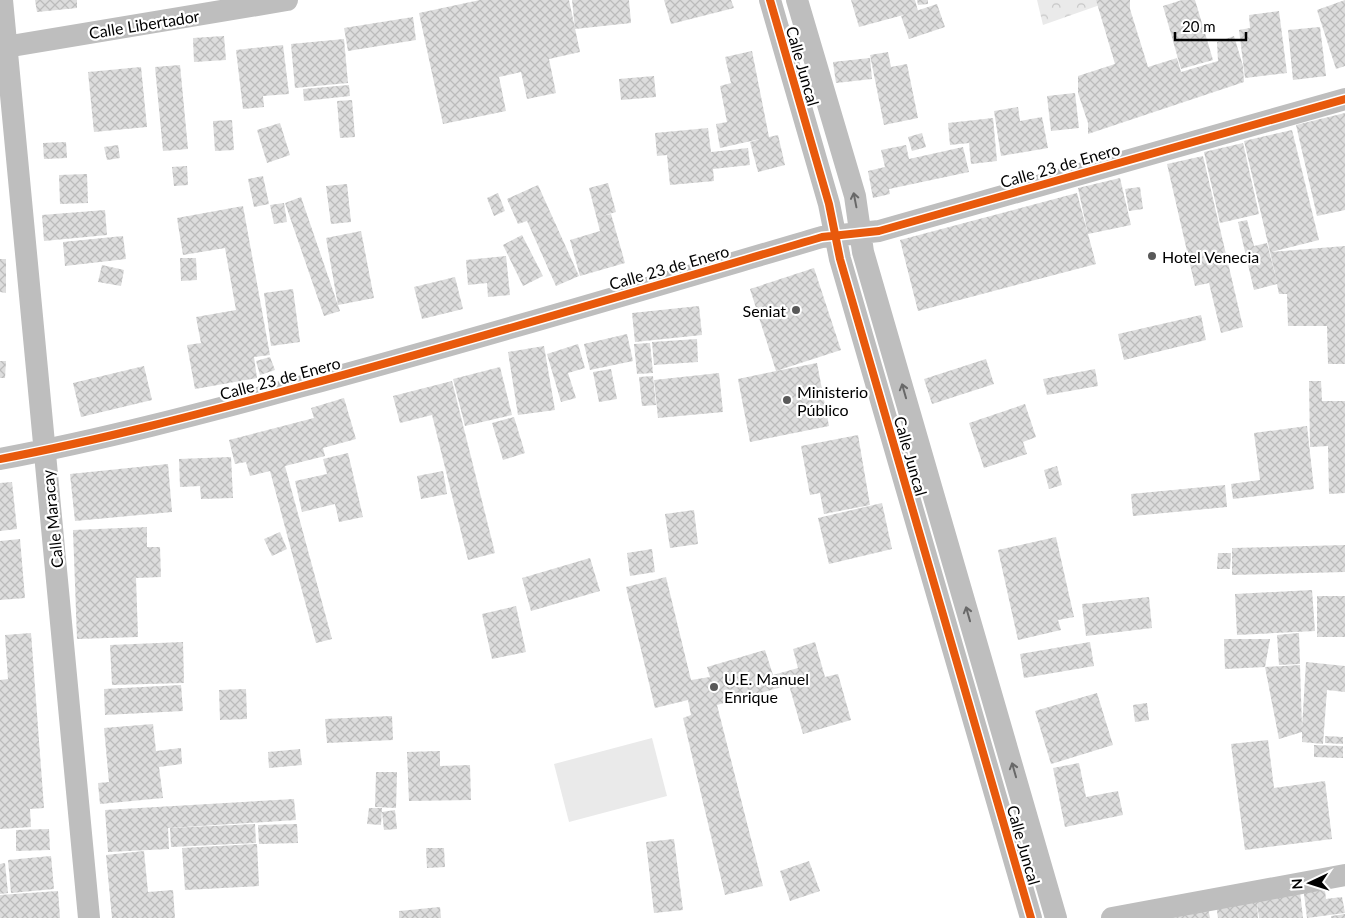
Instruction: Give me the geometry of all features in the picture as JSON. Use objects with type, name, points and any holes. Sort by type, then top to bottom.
[{"type":"street","name":"Calle Maracay","points":[[2,0],[3,47],[45,450],[90,918]]},
{"type":"street","name":"Calle Libertador","points":[[3,47],[287,0]]},
{"type":"street","name":"Calle Juncal","points":[[770,0],[829,204],[840,259],[1031,918]]},
{"type":"street","name":"Calle Juncal","points":[[797,0],[855,196],[863,252],[1056,918]]},
{"type":"street","name":"Calle 23 de Enero","points":[[0,459],[166,423],[411,357],[822,237],[879,232],[1345,99]]},
{"type":"street","points":[[1112,918],[1345,875]]},
{"type":"green space","points":[[1037,0],[1114,0],[1043,25]]},
{"type":"green space","points":[[652,738],[667,796],[569,822],[554,764]]},
{"type":"building","points":[[35,0],[77,0],[77,8],[37,12]]},
{"type":"building","points":[[480,0],[569,0],[580,52],[549,59],[556,93],[527,99],[521,72],[499,77],[506,111],[443,124],[419,13]]},
{"type":"building","points":[[572,0],[629,0],[631,23],[575,29]]},
{"type":"building","points":[[664,0],[731,0],[734,8],[671,24]]},
{"type":"building","points":[[851,0],[915,0],[918,11],[859,27]]},
{"type":"building","points":[[917,0],[928,0],[928,4],[918,5]]},
{"type":"building","points":[[1096,0],[1130,0],[1130,9],[1148,67],[1177,58],[1181,72],[1218,61],[1217,42],[1234,36],[1243,66],[1244,82],[1088,134],[1088,123],[1078,93],[1078,76],[1115,64]]},
{"type":"building","points":[[1182,0],[1195,0],[1213,60],[1181,69],[1163,6]]},
{"type":"building","points":[[1345,0],[1345,66],[1336,69],[1317,10]]},
{"type":"building","points":[[937,4],[945,27],[909,39],[901,16]]},
{"type":"building","points":[[1279,11],[1287,73],[1245,78],[1239,30],[1250,28],[1249,15]]},
{"type":"building","points":[[413,17],[416,40],[348,51],[344,28]]},
{"type":"building","points":[[1320,27],[1326,76],[1293,80],[1288,30]]},
{"type":"building","points":[[224,36],[226,60],[194,62],[193,38]]},
{"type":"building","points":[[344,39],[348,83],[295,88],[291,44]]},
{"type":"building","points":[[283,45],[289,94],[263,96],[264,107],[243,109],[236,50]]},
{"type":"building","points":[[752,51],[769,137],[778,135],[785,165],[758,172],[750,142],[760,139],[720,148],[716,124],[727,122],[720,86],[731,83],[725,57]]},
{"type":"building","points":[[888,52],[891,67],[907,64],[918,118],[884,125],[870,55]]},
{"type":"building","points":[[870,58],[872,79],[836,83],[833,62]]},
{"type":"building","points":[[180,65],[188,149],[163,151],[155,67]]},
{"type":"building","points":[[141,67],[147,127],[94,132],[88,72]]},
{"type":"building","points":[[654,76],[656,97],[621,100],[619,79]]},
{"type":"building","points":[[349,85],[350,96],[304,101],[303,89]]},
{"type":"building","points":[[1075,93],[1079,128],[1051,131],[1047,96]]},
{"type":"building","points":[[352,100],[355,137],[340,138],[337,101]]},
{"type":"building","points":[[1018,107],[1020,121],[1042,117],[1048,148],[1001,156],[994,111]]},
{"type":"building","points":[[1345,113],[1345,210],[1317,216],[1296,125]]},
{"type":"building","points":[[993,118],[997,161],[971,164],[969,143],[950,145],[948,123]]},
{"type":"building","points":[[232,120],[234,150],[215,151],[213,121]]},
{"type":"building","points":[[280,123],[290,155],[267,163],[257,130]]},
{"type":"building","points":[[708,128],[711,152],[748,148],[750,165],[713,169],[714,181],[670,185],[667,155],[657,156],[655,133]]},
{"type":"building","points":[[1292,130],[1319,240],[1271,252],[1345,246],[1345,364],[1328,364],[1327,326],[1288,326],[1287,294],[1279,294],[1277,284],[1254,290],[1238,222],[1247,220],[1254,246],[1267,243],[1277,282],[1244,141]]},
{"type":"building","points":[[922,133],[926,147],[912,151],[908,137]]},
{"type":"building","points":[[66,142],[67,158],[44,159],[43,143]]},
{"type":"building","points":[[1243,143],[1259,214],[1220,223],[1204,152]]},
{"type":"building","points":[[118,145],[120,158],[107,160],[104,147]]},
{"type":"building","points":[[906,145],[909,159],[963,147],[969,172],[889,189],[890,194],[873,198],[868,171],[885,167],[881,150]]},
{"type":"building","points":[[1203,156],[1243,327],[1221,333],[1209,283],[1195,286],[1167,164]]},
{"type":"building","points":[[187,166],[188,185],[174,186],[172,167]]},
{"type":"building","points":[[87,174],[88,203],[60,204],[59,175]]},
{"type":"building","points":[[263,176],[269,204],[254,207],[248,179]]},
{"type":"building","points":[[1120,178],[1131,225],[1088,234],[1078,188]]},
{"type":"building","points":[[608,183],[616,212],[602,216],[611,214],[625,263],[580,276],[570,240],[600,231],[589,188]]},
{"type":"building","points":[[347,184],[351,222],[331,224],[326,186]]},
{"type":"building","points":[[538,185],[579,276],[556,286],[527,221],[518,224],[507,199]]},
{"type":"building","points":[[1140,187],[1143,209],[1129,211],[1125,189]]},
{"type":"building","points":[[498,193],[505,211],[494,216],[487,198]]},
{"type":"building","points":[[1077,193],[1096,264],[918,311],[900,240]]},
{"type":"building","points":[[301,197],[340,311],[324,316],[285,203]]},
{"type":"building","points":[[284,203],[287,222],[274,224],[270,205]]},
{"type":"building","points":[[243,206],[270,355],[254,357],[257,378],[195,389],[187,345],[201,343],[196,317],[236,310],[225,248],[183,255],[177,218]]},
{"type":"building","points":[[105,210],[107,235],[44,241],[42,215]]},
{"type":"building","points":[[361,231],[374,298],[338,305],[326,238]]},
{"type":"building","points":[[522,235],[543,276],[523,286],[503,245]]},
{"type":"building","points":[[123,236],[126,259],[65,266],[63,242]]},
{"type":"building","points":[[506,256],[510,295],[488,297],[487,283],[468,285],[466,260]]},
{"type":"building","points":[[180,258],[196,258],[197,280],[181,281]]},
{"type":"building","points":[[0,259],[6,259],[6,293],[0,292]]},
{"type":"building","points":[[102,265],[124,270],[121,286],[98,282]]},
{"type":"building","points":[[814,268],[841,350],[776,371],[750,289]]},
{"type":"building","points":[[455,277],[463,309],[422,319],[414,287]]},
{"type":"building","points":[[293,289],[300,342],[271,346],[264,293]]},
{"type":"building","points":[[699,306],[702,335],[635,342],[632,313]]},
{"type":"building","points":[[1201,315],[1206,340],[1124,360],[1118,334]]},
{"type":"building","points":[[627,334],[633,361],[590,370],[584,344]]},
{"type":"building","points":[[697,339],[698,362],[654,365],[652,342]]},
{"type":"building","points":[[650,343],[653,373],[637,374],[634,344]]},
{"type":"building","points":[[578,344],[585,368],[568,373],[576,398],[561,402],[547,354]]},
{"type":"building","points":[[544,346],[555,410],[518,415],[508,352]]},
{"type":"building","points":[[270,357],[275,370],[260,375],[256,361]]},
{"type":"building","points":[[986,359],[994,384],[932,404],[924,379]]},
{"type":"building","points":[[0,361],[6,361],[5,378],[0,378]]},
{"type":"building","points":[[817,363],[829,426],[750,442],[738,379]]},
{"type":"building","points":[[144,366],[152,400],[81,417],[73,383]]},
{"type":"building","points":[[500,367],[512,415],[465,426],[453,379]]},
{"type":"building","points":[[611,369],[617,399],[599,402],[593,372]]},
{"type":"building","points":[[1095,369],[1098,386],[1047,395],[1043,379]]},
{"type":"building","points":[[719,373],[723,412],[658,418],[654,380]]},
{"type":"building","points":[[653,376],[656,405],[642,406],[639,377]]},
{"type":"building","points":[[452,381],[495,553],[468,560],[432,415],[400,423],[393,396]]},
{"type":"building","points":[[1309,381],[1321,381],[1322,401],[1345,401],[1345,493],[1329,494],[1328,446],[1310,447]]},
{"type":"building","points":[[344,398],[356,439],[323,448],[325,456],[285,466],[332,639],[316,643],[270,471],[250,476],[246,462],[235,464],[229,440],[314,418],[311,408]]},
{"type":"building","points":[[1025,404],[1036,437],[1023,442],[1027,454],[984,468],[969,423]]},
{"type":"building","points":[[514,417],[525,453],[503,460],[492,423]]},
{"type":"building","points":[[1307,426],[1314,489],[1233,499],[1231,484],[1260,480],[1254,433]]},
{"type":"building","points":[[858,435],[870,505],[824,514],[820,493],[810,495],[801,446]]},
{"type":"building","points":[[348,453],[363,517],[339,522],[335,504],[302,512],[295,481],[327,474],[323,459]]},
{"type":"building","points":[[231,457],[233,498],[201,499],[200,486],[180,487],[179,459]]},
{"type":"building","points":[[168,464],[172,512],[75,521],[70,474]]},
{"type":"building","points":[[1057,466],[1062,485],[1049,489],[1044,470]]},
{"type":"building","points":[[443,471],[447,494],[421,499],[417,476]]},
{"type":"building","points":[[12,482],[17,529],[0,531],[0,483]]},
{"type":"building","points":[[1225,485],[1227,507],[1133,516],[1131,494]]},
{"type":"building","points":[[882,503],[892,549],[829,564],[818,518]]},
{"type":"building","points":[[694,510],[698,544],[670,548],[665,514]]},
{"type":"building","points":[[147,527],[147,547],[160,547],[161,577],[136,578],[138,637],[77,639],[73,530]]},
{"type":"building","points":[[280,532],[287,549],[272,556],[264,539]]},
{"type":"building","points":[[1056,537],[1074,617],[1058,620],[1061,630],[1018,640],[998,550]]},
{"type":"building","points":[[20,539],[25,598],[0,600],[0,541]]},
{"type":"building","points":[[1345,545],[1345,572],[1232,575],[1232,548]]},
{"type":"building","points":[[652,549],[655,572],[630,576],[627,553]]},
{"type":"building","points":[[1218,553],[1231,553],[1230,569],[1217,569]]},
{"type":"building","points":[[590,558],[600,591],[531,611],[522,578]]},
{"type":"building","points":[[666,577],[691,680],[710,677],[707,667],[765,650],[773,675],[798,668],[793,649],[815,642],[825,677],[838,674],[851,720],[803,734],[789,685],[717,705],[763,886],[725,895],[683,718],[691,715],[688,700],[655,708],[626,587]]},
{"type":"building","points":[[1312,590],[1315,631],[1237,635],[1235,594]]},
{"type":"building","points":[[1317,596],[1345,596],[1345,637],[1317,637]]},
{"type":"building","points":[[1149,597],[1152,628],[1086,636],[1082,604]]},
{"type":"building","points":[[516,606],[526,652],[492,659],[482,614]]},
{"type":"building","points":[[31,633],[44,808],[30,809],[31,827],[0,829],[0,680],[8,679],[5,635]]},
{"type":"building","points":[[1299,633],[1300,664],[1279,665],[1277,635]]},
{"type":"building","points":[[1224,639],[1270,639],[1265,667],[1225,669]]},
{"type":"building","points":[[183,642],[184,683],[112,685],[110,645]]},
{"type":"building","points":[[1090,642],[1094,666],[1024,678],[1020,654]]},
{"type":"building","points":[[1306,662],[1345,666],[1345,692],[1327,690],[1323,744],[1302,742],[1302,732],[1279,739],[1265,667],[1300,665],[1302,728]]},
{"type":"building","points":[[181,685],[183,711],[105,715],[104,689]]},
{"type":"building","points":[[246,689],[247,719],[220,720],[219,690]]},
{"type":"building","points":[[1097,693],[1113,745],[1051,764],[1035,711]]},
{"type":"building","points":[[1147,703],[1149,720],[1135,722],[1133,705]]},
{"type":"building","points":[[392,716],[393,740],[327,743],[325,719]]},
{"type":"building","points":[[153,724],[156,751],[181,748],[182,764],[159,767],[163,798],[100,804],[98,783],[109,782],[104,728]]},
{"type":"building","points":[[1325,736],[1343,737],[1343,744],[1325,743]]},
{"type":"building","points":[[1268,740],[1274,788],[1325,781],[1332,839],[1245,850],[1231,744]]},
{"type":"building","points":[[1314,745],[1343,746],[1343,758],[1314,757]]},
{"type":"building","points":[[300,749],[302,765],[269,768],[268,752]]},
{"type":"building","points":[[440,751],[440,766],[470,765],[471,800],[409,801],[407,752]]},
{"type":"building","points":[[1079,763],[1086,797],[1118,791],[1123,815],[1065,827],[1053,768]]},
{"type":"building","points":[[376,772],[397,772],[396,808],[375,807]]},
{"type":"building","points":[[294,799],[296,820],[168,828],[169,849],[108,852],[105,810]]},
{"type":"building","points":[[369,808],[382,808],[381,825],[367,824]]},
{"type":"building","points":[[395,810],[397,829],[384,830],[382,812]]},
{"type":"building","points":[[255,824],[256,843],[171,847],[170,828]]},
{"type":"building","points":[[297,824],[298,843],[259,844],[258,825]]},
{"type":"building","points":[[49,829],[50,850],[16,851],[16,830]]},
{"type":"building","points":[[674,839],[683,910],[654,913],[646,842]]},
{"type":"building","points":[[257,844],[259,886],[185,890],[182,848]]},
{"type":"building","points":[[426,848],[444,848],[445,867],[427,868]]},
{"type":"building","points":[[144,851],[148,892],[173,890],[175,918],[112,918],[106,855]]},
{"type":"building","points":[[51,856],[54,889],[11,893],[8,860]]},
{"type":"building","points":[[809,861],[820,891],[790,901],[780,871]]},
{"type":"building","points":[[5,863],[8,893],[0,894],[0,864]]},
{"type":"building","points":[[1324,883],[1326,899],[1342,897],[1345,913],[1307,918],[1303,886]]},
{"type":"building","points":[[58,891],[60,918],[0,918],[0,895]]},
{"type":"building","points":[[1300,892],[1303,918],[1259,918],[1257,902],[1258,918],[1218,918],[1216,904]]},
{"type":"building","points":[[1207,902],[1210,918],[1121,918]]},
{"type":"building","points":[[440,907],[441,918],[399,918],[399,911]]},
{"type":"building","points":[[1345,914],[1345,918],[1331,918],[1331,916]]},
{"type":"cycle path","points":[[770,0],[829,204],[840,259],[1031,918]]},
{"type":"cycle path","points":[[0,459],[188,417],[496,332],[822,237],[879,231],[1345,99]]},
{"type":"place","name":"Hotel Venecia","points":[[1152,256]]},
{"type":"place","name":"Seniat","points":[[796,310]]},
{"type":"place","name":"Ministerio Público","points":[[787,400]]},
{"type":"place","name":"U.E. Manuel Enrique","points":[[714,687]]}]
